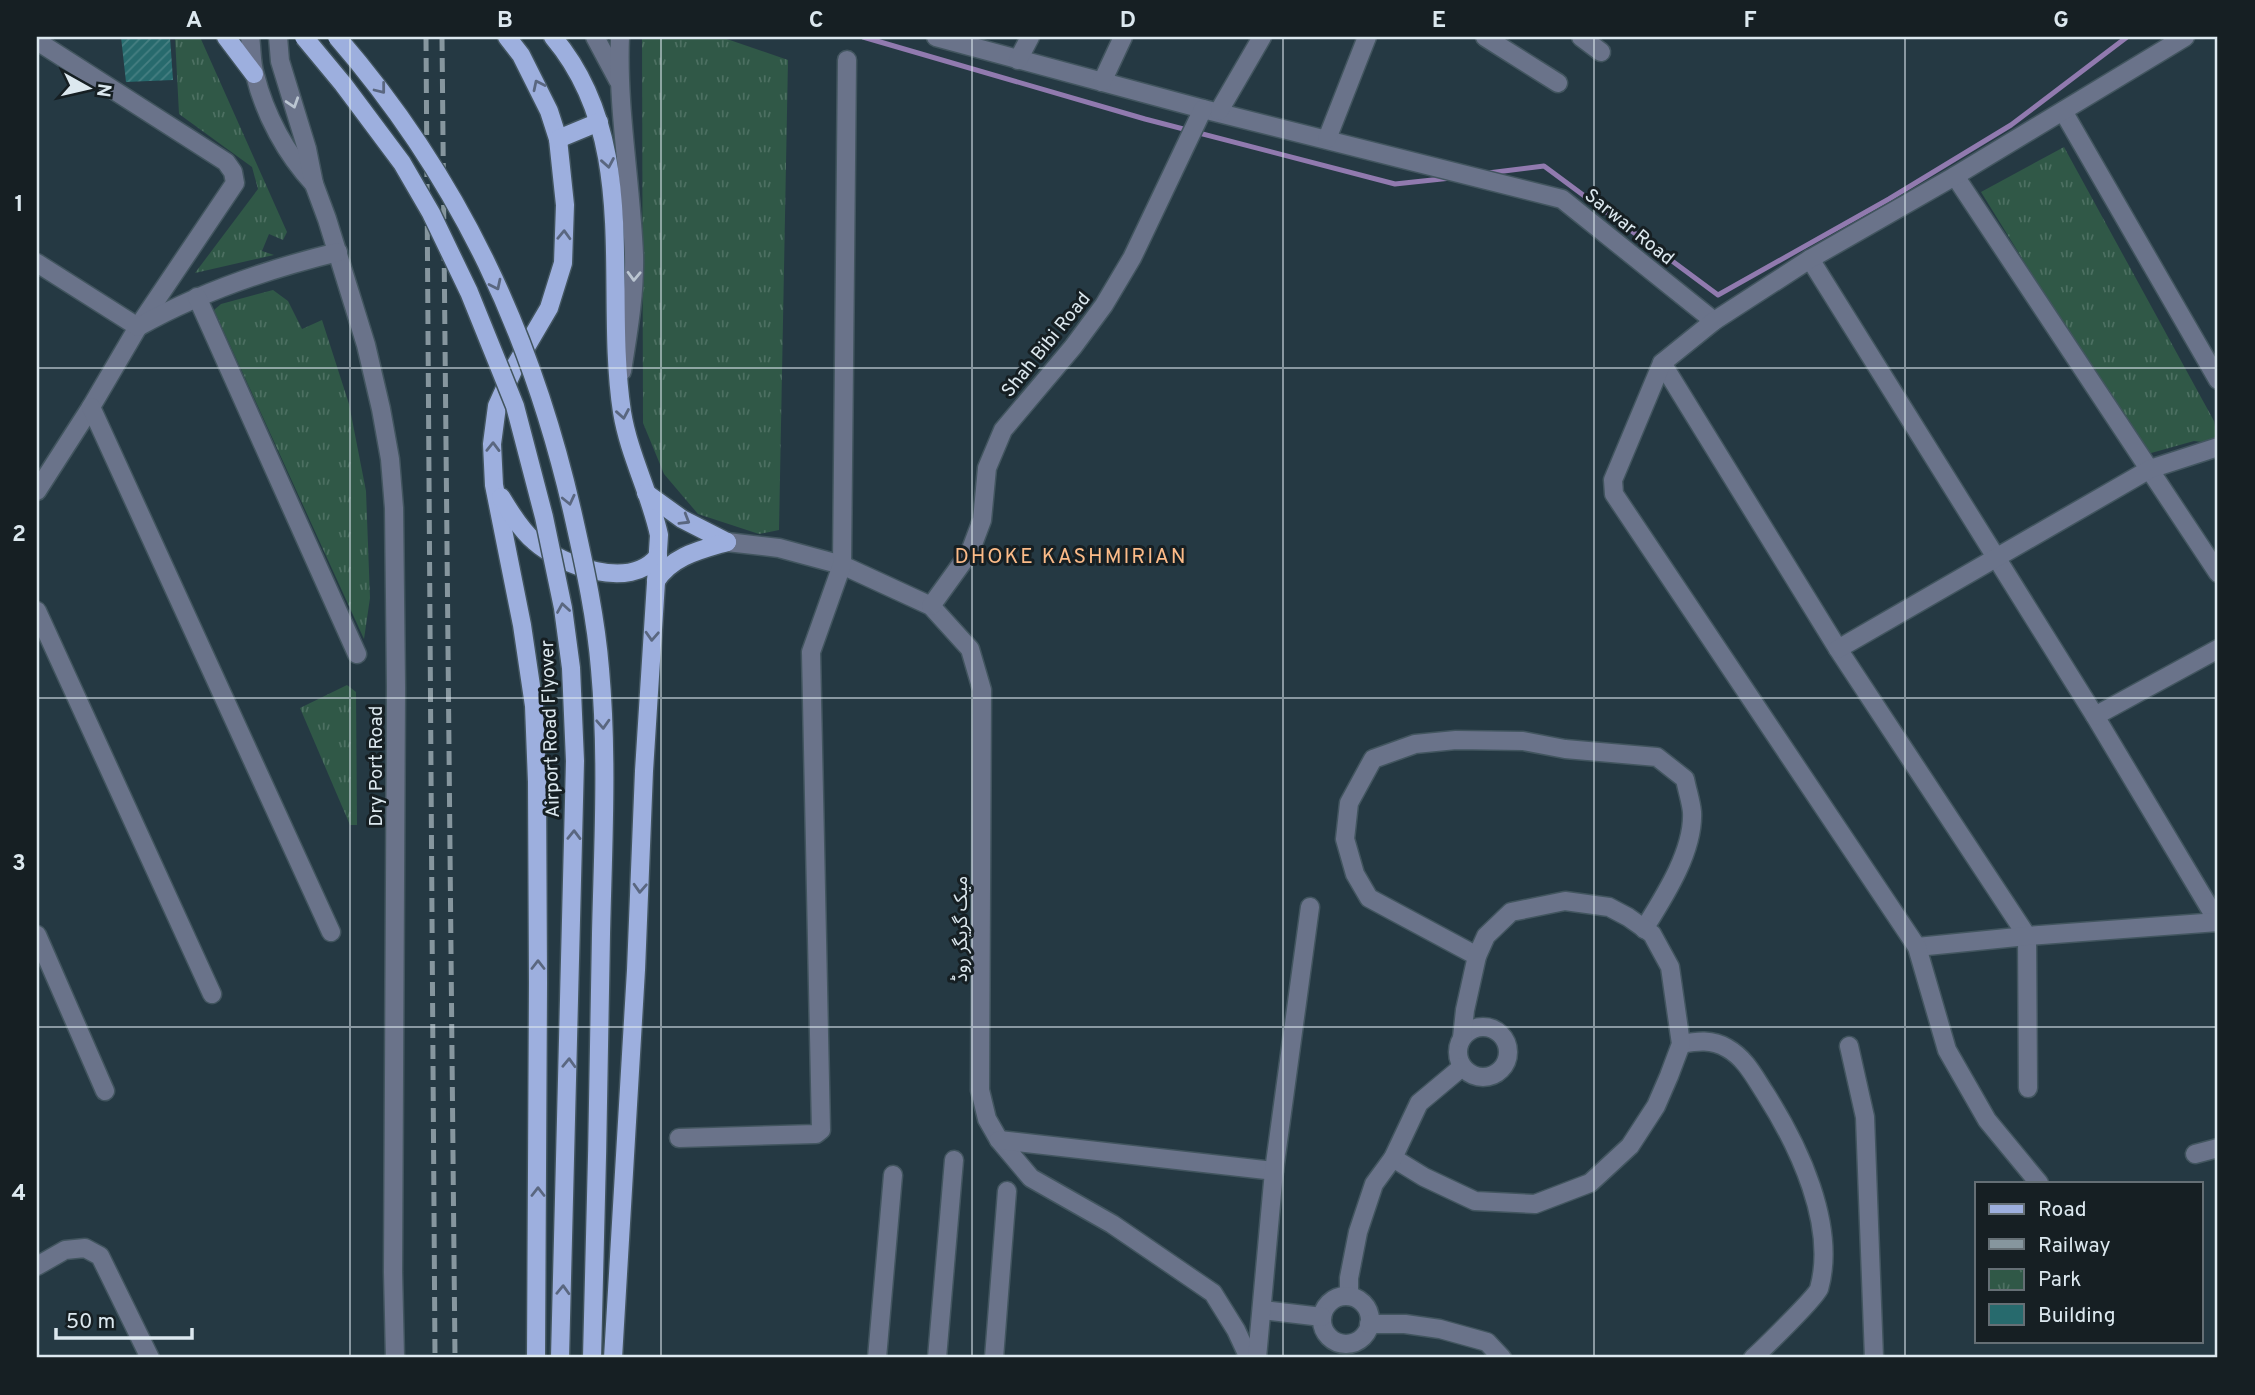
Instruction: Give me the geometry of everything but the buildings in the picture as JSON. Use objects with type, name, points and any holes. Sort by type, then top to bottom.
[{"type":"main road","points":[[226,37],[254,74]]},
{"type":"main road","name":"Airport Road Flyover","points":[[304,37],[343,83],[402,163],[452,254],[515,407],[554,561],[571,668],[575,761],[561,1358]]},
{"type":"main road","points":[[337,37],[402,118],[429,158],[475,239],[526,352],[559,458],[582,553],[600,668],[606,771],[592,1358]]},
{"type":"main road","points":[[507,37],[538,84],[558,139],[565,205],[563,263],[549,307],[515,366],[497,406],[492,444],[494,485],[522,625],[534,706],[538,957],[536,1358]]},
{"type":"main road","points":[[553,37],[568,54],[582,78],[598,122],[611,180],[615,217],[622,413],[631,452],[659,535],[613,1358]]},
{"type":"main road","points":[[558,139],[598,122]]},
{"type":"main road","points":[[494,485],[510,513],[534,541],[562,558],[613,575],[634,572],[653,562],[658,556]]},
{"type":"main road","name":"میک گریگر روڈ","points":[[646,493],[691,524],[727,542]]},
{"type":"main road","name":"میک گریگر روڈ","points":[[655,583],[670,564],[688,554],[727,542]]},
{"type":"street","points":[[250,37],[254,74],[285,148],[314,184]]},
{"type":"street","points":[[278,37],[285,80],[307,149],[314,184]]},
{"type":"street","points":[[595,37],[620,83]]},
{"type":"street","points":[[620,37],[620,83],[634,257],[633,296],[620,385]]},
{"type":"street","name":"Sarwar Road","points":[[936,37],[1018,61],[1562,199],[1714,321]]},
{"type":"street","points":[[1018,61],[1030,37]]},
{"type":"street","points":[[1102,82],[1124,37]]},
{"type":"street","name":"Shah Bibi Road","points":[[931,606],[970,552],[982,520],[987,468],[1003,430],[1073,347],[1104,305],[1211,110],[1262,37]]},
{"type":"street","points":[[1327,139],[1367,37]]},
{"type":"street","points":[[1485,37],[1558,83]]},
{"type":"street","points":[[1581,37],[1601,51]]},
{"type":"street","points":[[2038,1182],[1987,1121],[1947,1050],[1917,947],[1614,494],[1613,480],[1662,363],[1714,321],[1811,259],[1955,176],[2185,37]]},
{"type":"street","points":[[37,41],[226,162],[233,172],[235,184],[138,327],[37,491]]},
{"type":"street","points":[[679,1138],[816,1134],[821,1130],[811,652],[842,565],[848,60]]},
{"type":"street","points":[[2063,111],[2218,380]]},
{"type":"street","points":[[1955,176],[2218,573]]},
{"type":"street","name":"Dry Port Road","points":[[314,184],[366,345],[390,459],[394,508],[394,1358]]},
{"type":"street","points":[[138,327],[197,297],[283,265],[338,252]]},
{"type":"street","points":[[1811,259],[2095,716],[2218,922],[1917,947]]},
{"type":"street","points":[[37,263],[138,327]]},
{"type":"street","points":[[197,297],[357,654]]},
{"type":"street","points":[[1662,363],[1838,649],[2027,936],[2028,1087]]},
{"type":"street","points":[[91,407],[331,932]]},
{"type":"street","points":[[1838,649],[2150,469],[2218,447]]},
{"type":"street","name":"میک گریگر روڈ","points":[[727,542],[779,548],[842,565],[931,606],[970,649],[982,690],[980,1090],[987,1119],[999,1140],[1031,1178],[1112,1224],[1213,1293],[1236,1330],[1249,1358]]},
{"type":"street","points":[[37,611],[212,994]]},
{"type":"street","points":[[2095,716],[2218,649]]},
{"type":"street","points":[[1477,956],[1369,898],[1355,874],[1345,839],[1349,803],[1373,759],[1415,744],[1456,740],[1523,741],[1565,749],[1657,757],[1685,779],[1692,814],[1685,852],[1644,929]]},
{"type":"street","points":[[1393,1158],[1424,1177],[1475,1201],[1535,1204],[1590,1182],[1630,1146],[1656,1106],[1681,1044],[1670,967],[1652,934],[1609,907],[1565,901],[1511,912],[1486,936],[1477,956],[1458,1052],[1462,1067],[1476,1077],[1493,1076],[1506,1065],[1508,1048],[1505,1040],[1493,1029],[1476,1028],[1462,1038]]},
{"type":"street","points":[[1257,1358],[1274,1171],[1310,907]]},
{"type":"street","points":[[37,935],[105,1091]]},
{"type":"street","points":[[1681,1044],[1703,1040],[1727,1048],[1747,1065],[1788,1128],[1812,1186],[1824,1245],[1819,1292],[1753,1358]]},
{"type":"street","points":[[1849,1046],[1865,1117],[1874,1358]]},
{"type":"street","points":[[1349,1296],[1349,1278],[1358,1232],[1374,1184],[1393,1158],[1419,1103],[1462,1067]]},
{"type":"street","points":[[999,1140],[1274,1171]]},
{"type":"street","points":[[2195,1154],[2218,1148]]},
{"type":"street","points":[[937,1358],[954,1160]]},
{"type":"street","points":[[877,1358],[893,1175]]},
{"type":"street","points":[[994,1358],[1007,1191]]},
{"type":"street","points":[[37,1266],[65,1251],[85,1248],[100,1256],[150,1358]]},
{"type":"street","points":[[1349,1296],[1356,1298],[1367,1308],[1369,1324],[1361,1338],[1337,1350],[1325,1332],[1322,1317],[1324,1310],[1334,1299],[1349,1296]]},
{"type":"street","points":[[1262,1310],[1322,1317]]},
{"type":"street","points":[[1369,1324],[1405,1324],[1440,1329],[1487,1342],[1502,1358]]},
{"type":"green space","points":[[175,37],[200,37],[287,232],[283,240],[269,234],[262,251],[274,255],[195,273],[258,189],[252,167],[179,114]]},
{"type":"green space","points":[[642,37],[721,37],[788,60],[779,530],[759,534],[698,514],[664,474],[643,423]]},
{"type":"green space","points":[[2064,147],[2214,421],[2218,444],[2194,441],[2144,455],[1981,192]]},
{"type":"green space","points":[[273,290],[288,301],[302,329],[322,320],[349,404],[366,491],[370,598],[364,639],[214,310],[221,304]]},
{"type":"green space","points":[[347,685],[356,692],[357,825],[350,825],[300,708]]},
{"type":"waterway","points":[[863,37],[1145,119],[1395,184],[1451,178]]},
{"type":"waterway","points":[[1488,173],[1544,166],[1718,295],[1889,199],[2011,125],[2127,37]]},
{"type":"railway","points":[[426,37],[435,1358]]},
{"type":"railway","points":[[442,37],[455,1358]]},
{"type":"district","name":"DHOKE KASHMIRIAN","points":[[1071,556]]}]
